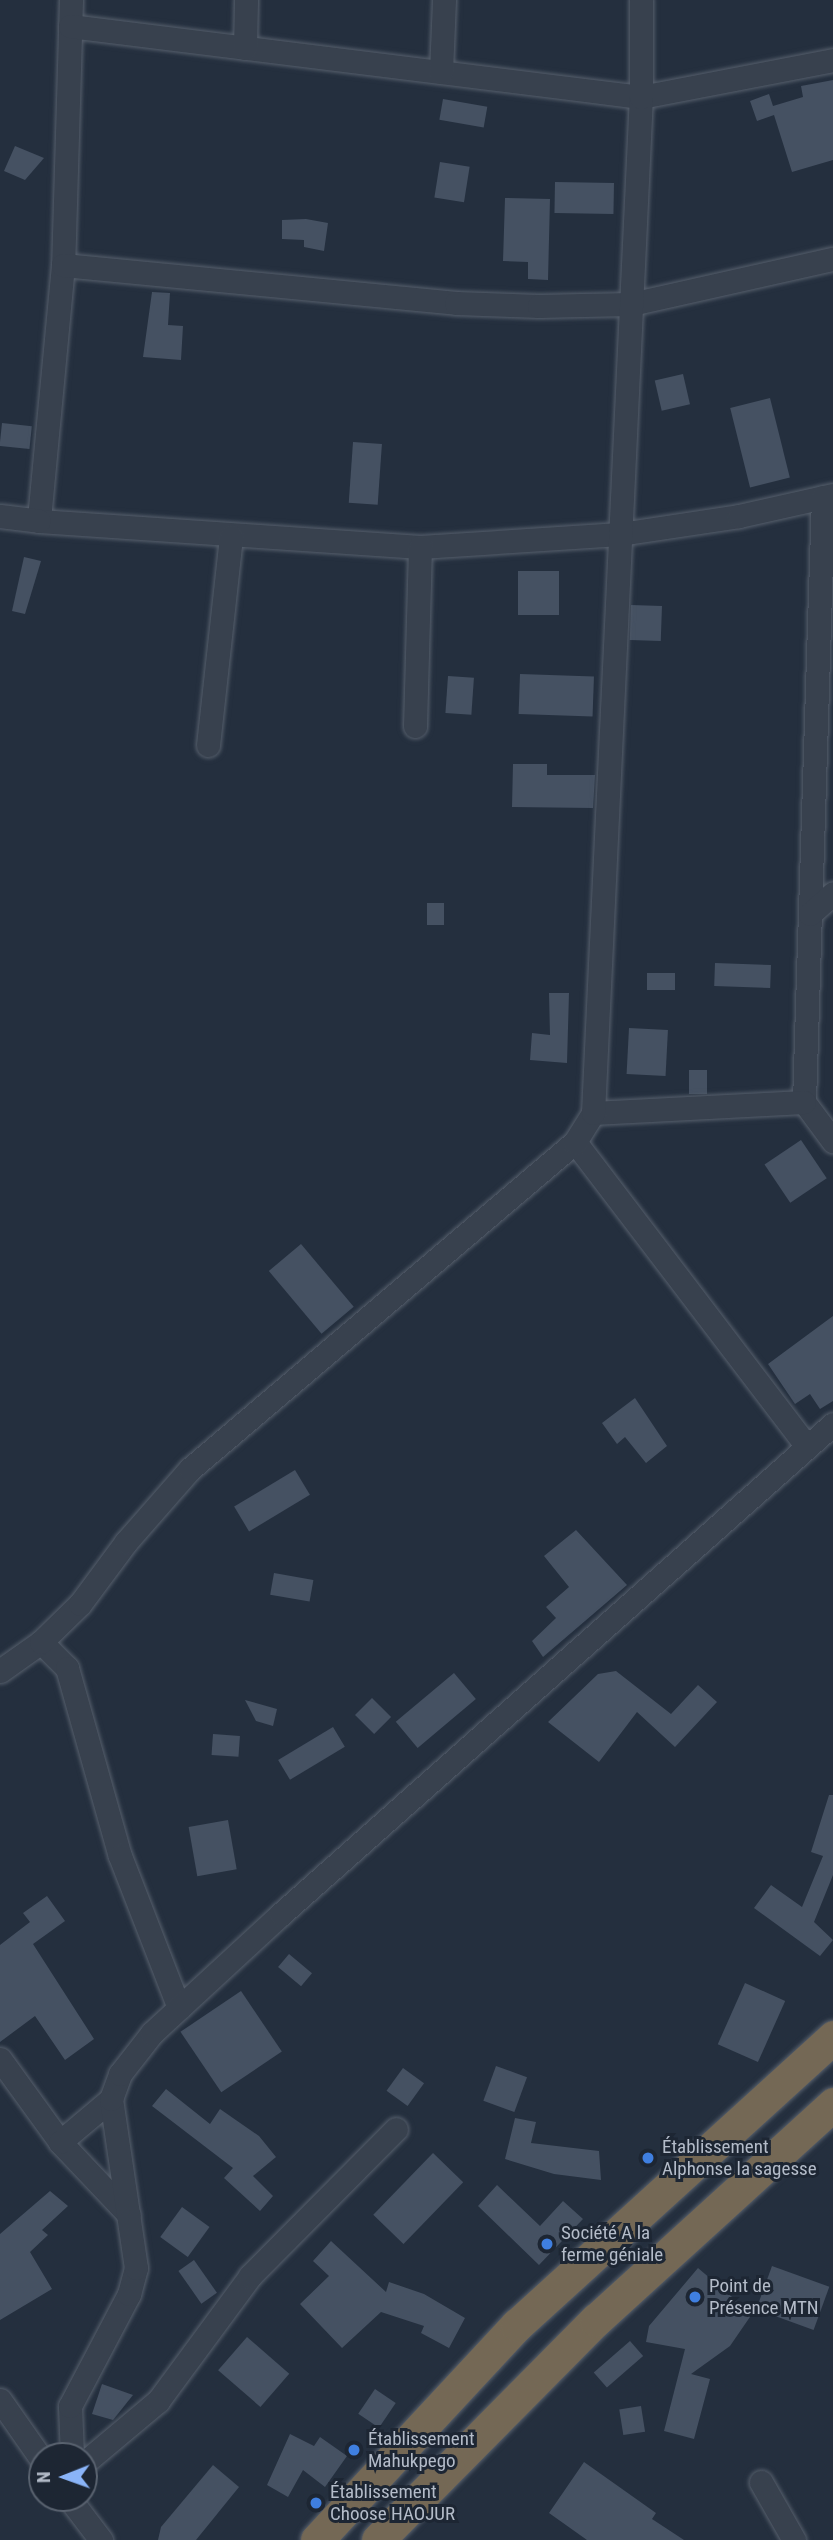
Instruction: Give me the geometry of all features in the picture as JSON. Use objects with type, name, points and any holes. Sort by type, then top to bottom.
[{"type":"highway","points":[[317,2540],[517,2325],[833,2037]]},
{"type":"highway","points":[[378,2540],[596,2320],[833,2104]]},
{"type":"street","points":[[39,520],[63,265],[71,0]]},
{"type":"street","points":[[245,48],[246,0]]},
{"type":"street","points":[[441,72],[444,0]]},
{"type":"street","points":[[0,1671],[41,1642],[80,1604],[126,1542],[190,1469],[575,1142],[593,1113],[641,97],[641,0]]},
{"type":"street","points":[[70,26],[641,97],[833,60]]},
{"type":"street","points":[[63,265],[456,303],[631,304],[833,259]]},
{"type":"street","points":[[0,516],[232,536],[420,547],[620,534],[739,516],[828,496],[804,1102],[833,1142]]},
{"type":"street","points":[[208,745],[232,536]]},
{"type":"street","points":[[415,726],[420,547]]},
{"type":"street","points":[[810,914],[833,893]]},
{"type":"street","points":[[593,1113],[804,1102]]},
{"type":"street","points":[[575,1142],[807,1446]]},
{"type":"street","points":[[60,2142],[111,2099],[121,2074],[152,2033],[502,1714],[833,1424]]},
{"type":"street","points":[[41,1642],[67,1668],[120,1856],[179,2008]]},
{"type":"street","points":[[0,2059],[60,2142],[129,2215]]},
{"type":"street","points":[[71,2442],[69,2406],[133,2281],[136,2268],[111,2099]]},
{"type":"street","points":[[98,2451],[158,2401],[250,2276],[396,2129]]},
{"type":"street","points":[[0,2400],[29,2442]]},
{"type":"street","points":[[761,2482],[794,2540]]},
{"type":"street","points":[[80,2512],[101,2540]]},
{"type":"building","points":[[833,80],[833,160],[792,172],[774,115],[757,121],[750,101],[769,94],[773,106],[803,97],[801,86]]},
{"type":"building","points":[[443,99],[487,107],[484,127],[439,120]]},
{"type":"building","points":[[15,146],[44,158],[25,180],[4,171]]},
{"type":"building","points":[[440,162],[470,167],[464,202],[434,198]]},
{"type":"building","points":[[555,182],[614,183],[613,214],[554,213]]},
{"type":"building","points":[[505,198],[550,199],[548,280],[528,279],[528,262],[503,261]]},
{"type":"building","points":[[306,219],[328,223],[324,251],[304,247],[304,240],[282,239],[282,220]]},
{"type":"building","points":[[152,292],[170,293],[168,325],[183,326],[181,360],[143,357]]},
{"type":"building","points":[[683,374],[690,404],[662,411],[655,381]]},
{"type":"building","points":[[770,398],[790,478],[750,487],[730,408]]},
{"type":"building","points":[[2,423],[32,426],[29,449],[0,446]]},
{"type":"building","points":[[353,442],[382,444],[378,505],[349,503]]},
{"type":"building","points":[[24,557],[41,561],[25,614],[12,611]]},
{"type":"building","points":[[518,571],[559,571],[559,615],[518,615]]},
{"type":"building","points":[[631,605],[662,606],[661,641],[630,640]]},
{"type":"building","points":[[520,674],[594,677],[593,717],[519,714]]},
{"type":"building","points":[[448,676],[474,678],[471,715],[445,713]]},
{"type":"building","points":[[513,764],[547,764],[547,775],[595,775],[593,808],[512,807]]},
{"type":"building","points":[[427,903],[444,903],[444,925],[427,925]]},
{"type":"building","points":[[715,963],[771,965],[770,988],[714,986]]},
{"type":"building","points":[[647,973],[675,973],[675,990],[647,990]]},
{"type":"building","points":[[549,993],[569,993],[567,1063],[530,1060],[532,1033],[550,1035]]},
{"type":"building","points":[[629,1028],[668,1030],[666,1076],[627,1074]]},
{"type":"building","points":[[689,1070],[707,1070],[707,1094],[689,1094]]},
{"type":"building","points":[[801,1140],[827,1178],[790,1203],[765,1165]]},
{"type":"building","points":[[301,1244],[354,1307],[322,1334],[269,1271]]},
{"type":"building","points":[[833,1316],[833,1401],[820,1409],[810,1394],[795,1404],[768,1364]]},
{"type":"building","points":[[635,1398],[667,1446],[646,1463],[625,1437],[617,1444],[602,1423]]},
{"type":"building","points":[[295,1470],[310,1495],[249,1531],[234,1507]]},
{"type":"building","points":[[576,1530],[627,1585],[543,1657],[532,1641],[556,1618],[546,1607],[569,1587],[544,1556]]},
{"type":"building","points":[[274,1573],[313,1580],[310,1602],[270,1595]]},
{"type":"building","points":[[616,1671],[671,1714],[698,1685],[717,1702],[675,1747],[637,1712],[599,1762],[548,1722],[598,1674]]},
{"type":"building","points":[[454,1673],[476,1699],[418,1748],[396,1722]]},
{"type":"building","points":[[372,1698],[391,1717],[374,1734],[355,1715]]},
{"type":"building","points":[[245,1700],[277,1709],[273,1726],[256,1721]]},
{"type":"building","points":[[333,1727],[345,1747],[290,1780],[278,1760]]},
{"type":"building","points":[[213,1734],[240,1736],[238,1757],[212,1755]]},
{"type":"building","points":[[829,1795],[833,1795],[833,1875],[814,1922],[833,1940],[820,1956],[754,1908],[771,1885],[802,1907],[823,1856],[811,1852]]},
{"type":"building","points":[[228,1820],[237,1869],[197,1876],[189,1827]]},
{"type":"building","points":[[47,1896],[65,1921],[33,1944],[94,2039],[65,2060],[35,2016],[0,2042],[0,1945],[30,1922],[23,1913]]},
{"type":"building","points":[[289,1954],[312,1973],[301,1986],[278,1967]]},
{"type":"building","points":[[745,1983],[785,2001],[758,2062],[718,2044]]},
{"type":"building","points":[[241,1991],[282,2052],[221,2092],[180,2032]]},
{"type":"building","points":[[496,2066],[527,2077],[514,2112],[483,2101]]},
{"type":"building","points":[[403,2068],[424,2083],[408,2106],[387,2091]]},
{"type":"building","points":[[166,2089],[210,2124],[220,2109],[259,2136],[276,2157],[253,2176],[273,2196],[260,2211],[224,2178],[233,2168],[152,2106]]},
{"type":"building","points":[[515,2118],[536,2122],[531,2143],[599,2151],[601,2180],[554,2174],[505,2159]]},
{"type":"building","points":[[433,2153],[463,2182],[403,2244],[373,2215]]},
{"type":"building","points":[[497,2185],[540,2226],[563,2201],[583,2219],[539,2265],[478,2206]]},
{"type":"building","points":[[50,2191],[68,2206],[42,2230],[48,2235],[30,2252],[52,2289],[0,2320],[0,2234]]},
{"type":"building","points":[[182,2207],[210,2227],[188,2257],[160,2237]]},
{"type":"building","points":[[331,2241],[386,2292],[389,2282],[424,2294],[465,2318],[449,2348],[421,2333],[424,2326],[381,2312],[342,2348],[300,2304],[329,2276],[313,2261]]},
{"type":"building","points":[[194,2260],[217,2293],[201,2304],[178,2271]]},
{"type":"building","points":[[772,2266],[829,2287],[814,2330],[756,2309]]},
{"type":"building","points":[[698,2268],[752,2314],[730,2346],[691,2374],[710,2379],[694,2439],[664,2431],[685,2349],[646,2342],[649,2326]]},
{"type":"building","points":[[247,2337],[289,2374],[260,2407],[218,2370]]},
{"type":"building","points":[[630,2341],[643,2356],[607,2388],[594,2372]]},
{"type":"building","points":[[102,2384],[133,2395],[113,2420],[92,2414]]},
{"type":"building","points":[[375,2389],[396,2403],[379,2428],[358,2414]]},
{"type":"building","points":[[641,2406],[645,2432],[623,2435],[619,2409]]},
{"type":"building","points":[[290,2434],[314,2446],[320,2437],[347,2456],[325,2487],[303,2470],[288,2497],[267,2485]]},
{"type":"building","points":[[584,2462],[656,2513],[652,2519],[684,2540],[587,2540],[549,2513]]},
{"type":"building","points":[[213,2465],[239,2487],[196,2540],[158,2540],[161,2527]]},
{"type":"place","name":"Établissement Alphonse la sagesse","points":[[648,2158]]},
{"type":"place","name":"Société A la ferme géniale","points":[[547,2244]]},
{"type":"place","name":"Point de Présence MTN","points":[[695,2297]]},
{"type":"place","name":"Établissement Mahukpego","points":[[354,2450]]},
{"type":"place","name":"Établissement Choose HAOJUR","points":[[316,2503]]}]
